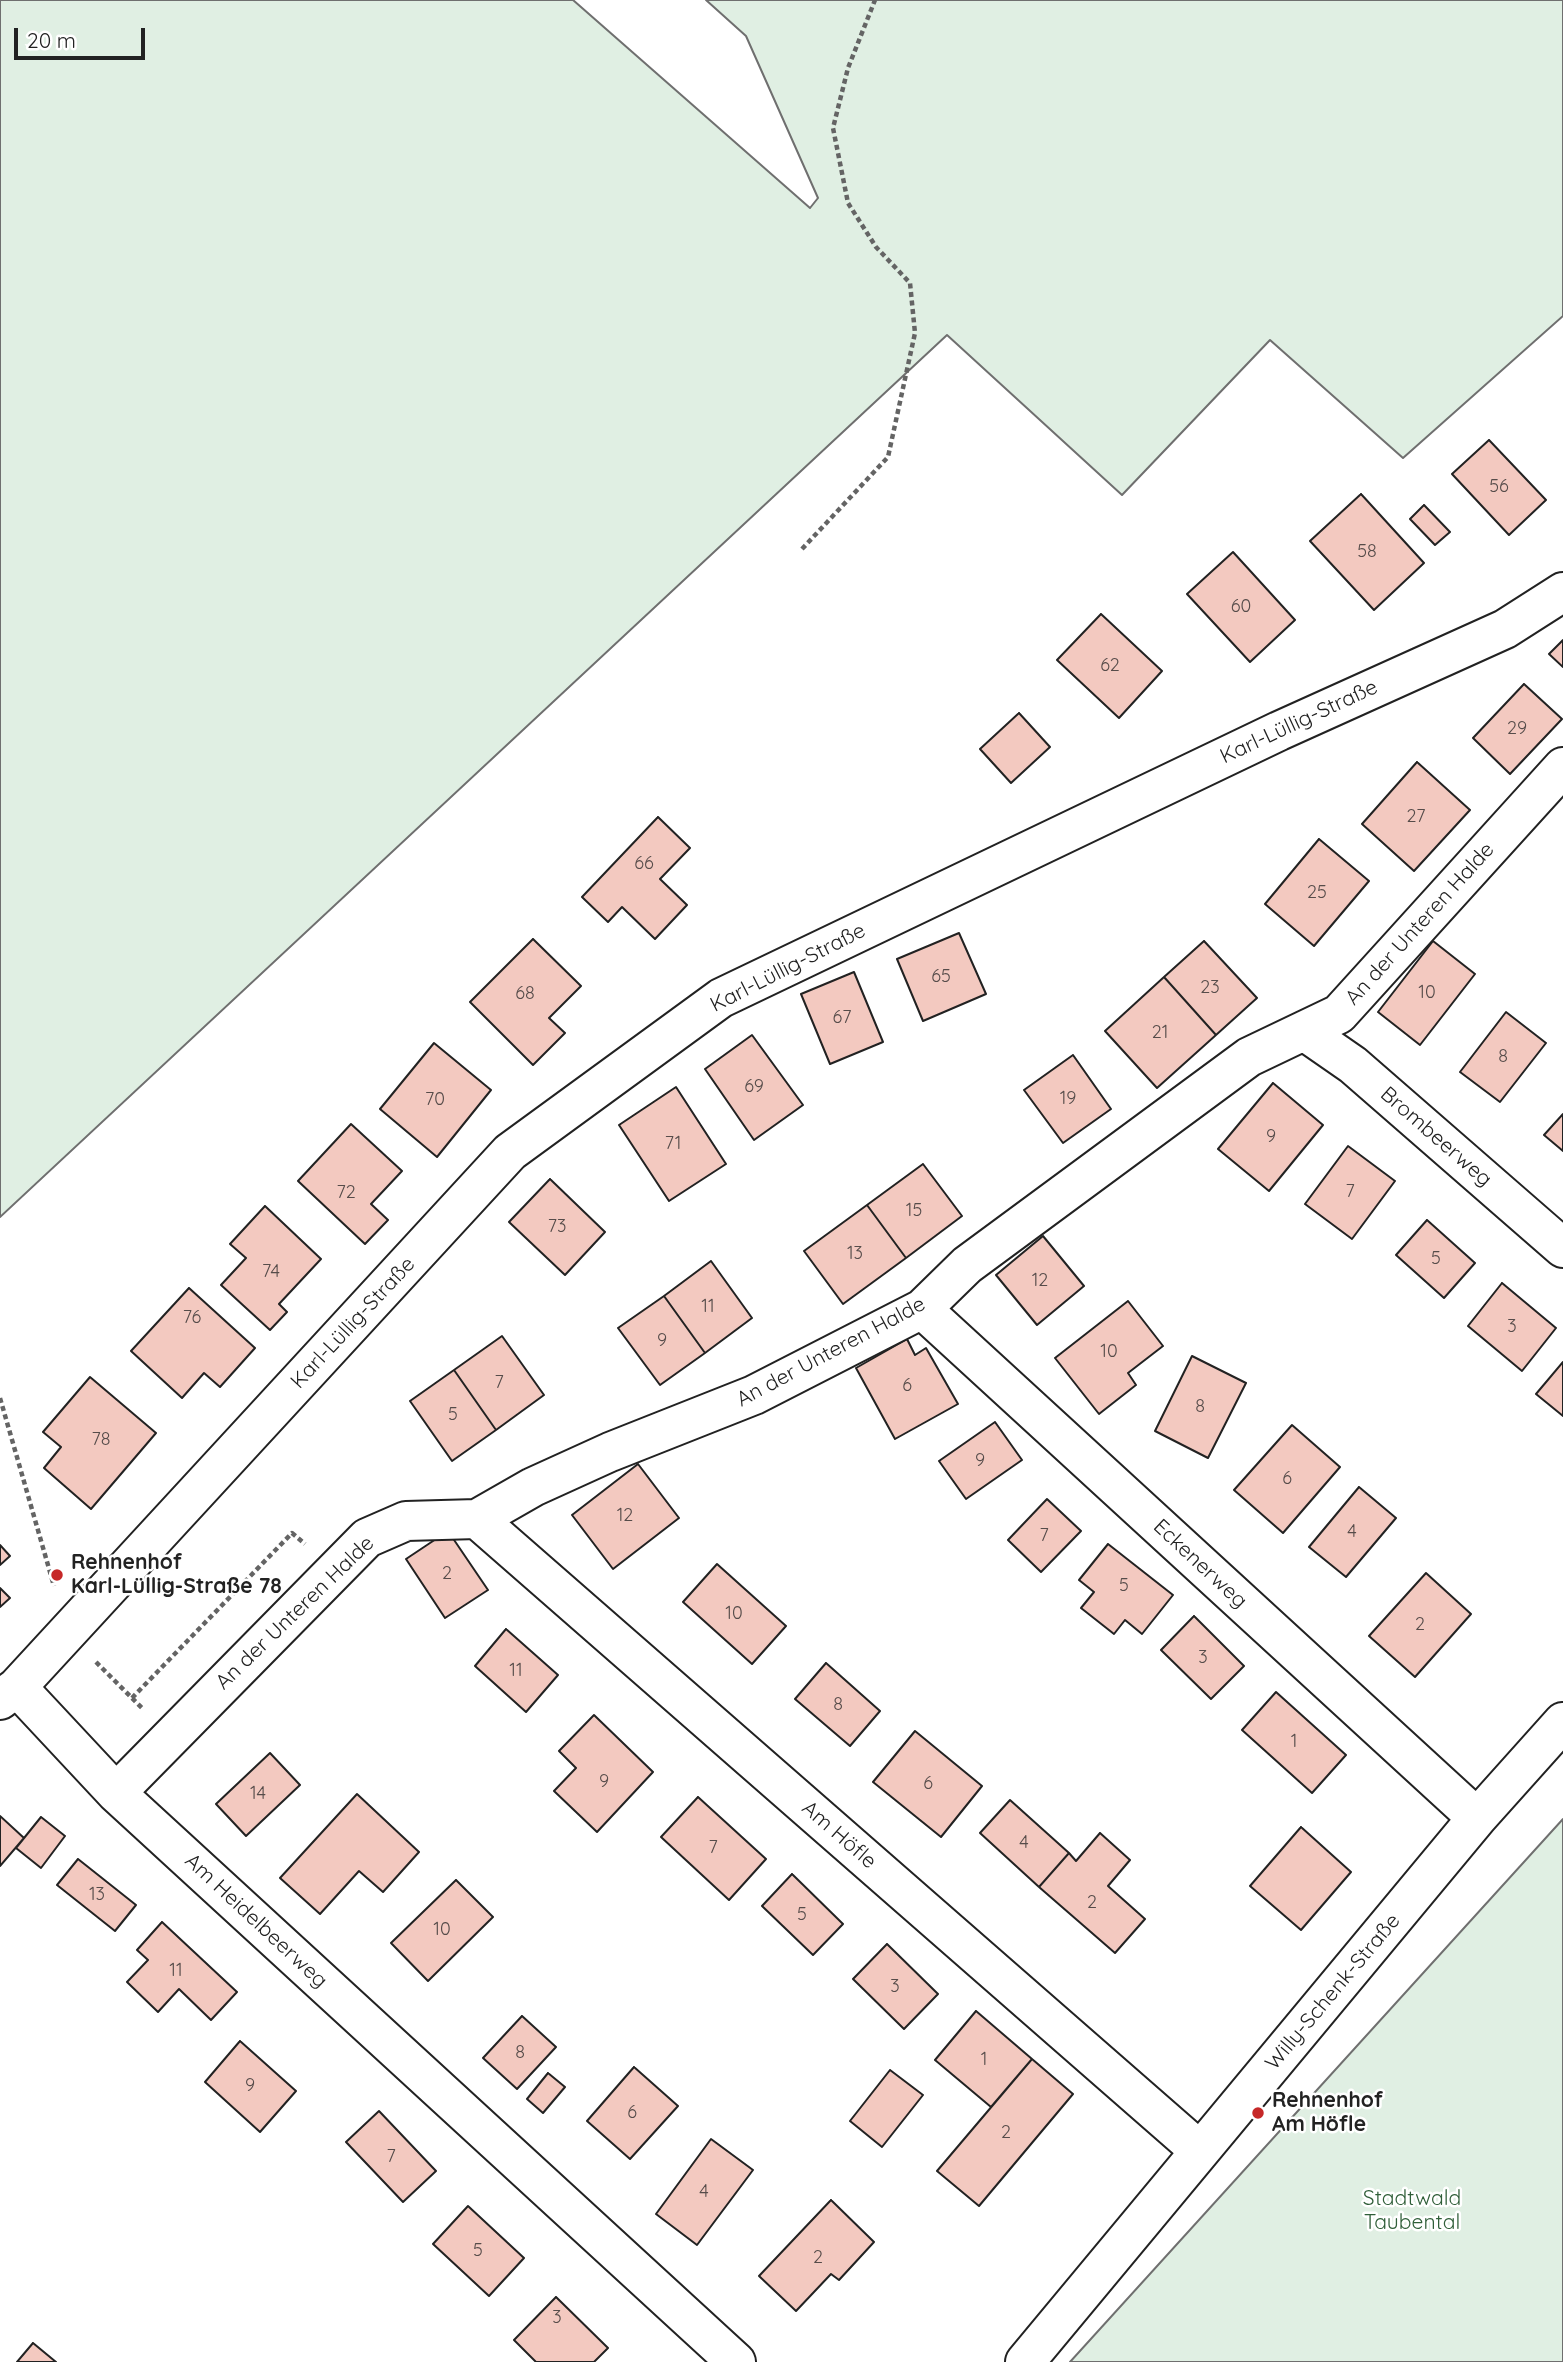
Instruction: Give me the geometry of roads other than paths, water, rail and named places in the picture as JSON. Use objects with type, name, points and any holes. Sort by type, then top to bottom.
[{"type":"street","name":"Karl-Lüllig-Straße","points":[[68,1633],[510,1152],[720,998],[1279,730],[1505,629],[1563,592]]},
{"type":"street","name":"An der Unteren Halde","points":[[116,1793],[367,1538],[406,1521],[477,1519],[533,1487],[610,1452],[754,1395],[922,1309],[967,1265],[1249,1057],[1339,1014],[1563,768]]},
{"type":"street","name":"Brombeerweg","points":[[1304,1031],[1353,1065],[1563,1248]]},
{"type":"street","name":"Eckenerweg","points":[[922,1309],[1477,1818]]},
{"type":"street","name":"Am Höfle","points":[[477,1519],[1200,2151]]},
{"type":"street","name":"Am Heidelbeerweg","points":[[68,1633],[9,1693],[736,2362]]},
{"type":"street","name":"Willy-Schenk-Straße","points":[[1025,2362],[1477,1818],[1563,1721]]},
{"type":"place","name":"Rehnenhof Karl-Lüllig-Straße 78","points":[[57,1575]]},
{"type":"place","name":"Rehnenhof Am Höfle","points":[[1258,2113]]},
{"type":"park label","name":"Stadtwald Taubental","points":[[1412,2211]]}]
